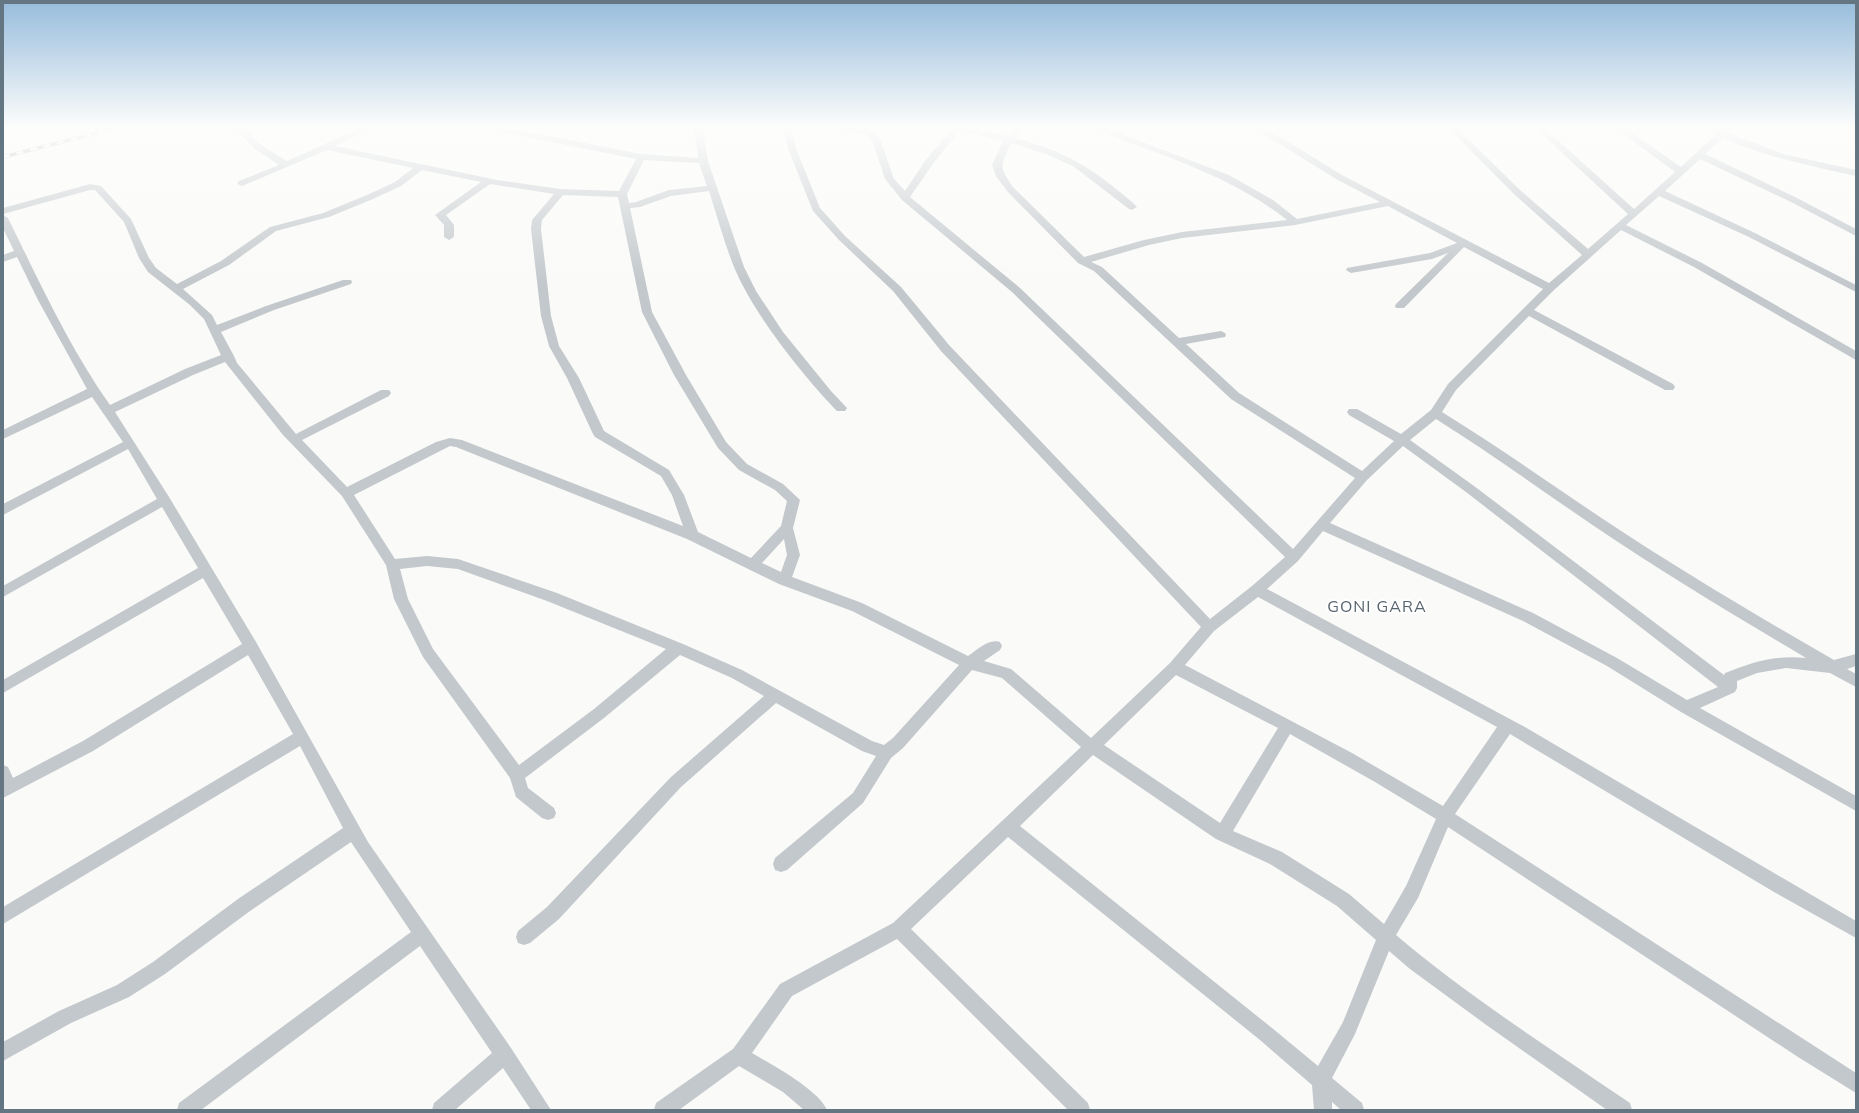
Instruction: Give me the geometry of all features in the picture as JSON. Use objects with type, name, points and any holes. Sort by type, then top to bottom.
[{"type":"street","points":[[242,183],[252,179]]},
{"type":"street","points":[[176,289],[225,263],[273,228],[326,215],[370,198],[405,179]]},
{"type":"street","points":[[480,179],[560,192],[622,194]]},
{"type":"street","points":[[630,179],[622,194],[647,312],[680,375],[722,445],[743,467],[779,487],[794,500],[787,528],[752,565]]},
{"type":"street","points":[[709,179],[739,267],[751,291],[779,334],[827,394],[841,408]]},
{"type":"street","points":[[804,179],[816,209],[842,238],[896,289],[946,348],[1209,626]]},
{"type":"street","points":[[890,179],[905,198],[1016,290],[1293,557]]},
{"type":"street","points":[[905,198],[918,179]]},
{"type":"street","points":[[1003,179],[1010,189],[1082,261],[1098,268],[1235,396],[1364,477]]},
{"type":"street","points":[[1097,179],[1132,207]]},
{"type":"street","points":[[1229,179],[1270,202],[1295,222]]},
{"type":"street","points":[[1343,179],[1550,288]]},
{"type":"street","points":[[1504,179],[1588,256]]},
{"type":"street","points":[[1595,179],[1633,213]]},
{"type":"street","points":[[663,1110],[739,1055],[786,990],[899,929],[1175,667],[1209,626],[1257,590],[1293,557],[1364,477],[1402,440],[1435,413],[1452,387],[1550,288],[1588,256],[1633,213],[1673,179]]},
{"type":"street","points":[[1750,179],[1794,200],[1856,233]]},
{"type":"street","points":[[449,237],[449,225],[440,215],[489,181]]},
{"type":"street","points":[[3,211],[83,188],[98,188],[128,222],[144,258],[152,270],[194,302],[208,317],[229,356],[232,365],[295,439],[346,493],[392,564],[401,599],[428,653],[517,775],[521,792],[548,813]]},
{"type":"street","points":[[624,206],[637,205],[669,193],[712,188]]},
{"type":"street","points":[[560,192],[537,220],[536,229],[546,316],[554,346],[573,378],[599,434],[665,473],[685,510],[692,535]]},
{"type":"street","points":[[1658,192],[1752,235],[1856,289]]},
{"type":"street","points":[[1082,261],[1147,242],[1182,235],[1295,222],[1391,203]]},
{"type":"street","points":[[3,218],[43,300],[94,391],[130,443],[251,646],[362,848],[505,1054],[542,1110]]},
{"type":"street","points":[[1620,226],[1698,265],[1856,356]]},
{"type":"street","points":[[1351,270],[1432,256],[1465,243]]},
{"type":"street","points":[[1400,306],[1465,243]]},
{"type":"street","points":[[3,259],[19,252]]},
{"type":"street","points":[[215,330],[270,308],[347,282]]},
{"type":"street","points":[[1528,311],[1669,387]]},
{"type":"street","points":[[1177,342],[1221,334]]},
{"type":"street","points":[[107,411],[189,372],[229,356]]},
{"type":"street","points":[[3,435],[94,391]]},
{"type":"street","points":[[295,439],[385,393]]},
{"type":"street","points":[[1353,412],[1402,440],[1470,489],[1730,688]]},
{"type":"street","points":[[1435,413],[1488,446],[1599,523],[1690,582],[1856,681]]},
{"type":"street","points":[[346,493],[440,445],[450,442],[458,443],[692,535],[784,580],[857,607],[968,663],[1006,673],[1092,747],[1222,834],[1276,858],[1343,900],[1416,963],[1623,1110]]},
{"type":"street","points":[[3,510],[130,443]]},
{"type":"street","points":[[3,592],[165,500]]},
{"type":"street","points":[[1322,525],[1528,617],[1612,662],[1686,707],[1856,804]]},
{"type":"street","points":[[784,580],[795,556],[794,547],[787,528]]},
{"type":"street","points":[[392,564],[427,562],[458,564],[552,597],[678,648],[737,674],[867,746],[886,753]]},
{"type":"street","points":[[3,687],[206,570]]},
{"type":"street","points":[[1257,590],[1507,725],[1764,878],[1856,930]]},
{"type":"street","points":[[3,772],[6,790],[88,746],[251,646]]},
{"type":"street","points":[[781,864],[858,798],[886,753],[898,742],[968,663],[995,646]]},
{"type":"street","points":[[517,775],[562,744],[632,688],[678,648]]},
{"type":"street","points":[[1730,688],[1730,676],[1757,667],[1786,662],[1832,667],[1856,660]]},
{"type":"street","points":[[1175,667],[1321,743],[1445,816],[1759,1023],[1856,1084]]},
{"type":"street","points":[[1686,707],[1730,688]]},
{"type":"street","points":[[524,937],[553,913],[676,782],[775,694]]},
{"type":"street","points":[[1323,1110],[1321,1079],[1349,1028],[1386,937],[1412,892],[1445,816],[1507,725]]},
{"type":"street","points":[[1222,834],[1287,726]]},
{"type":"street","points":[[3,916],[302,737]]},
{"type":"street","points":[[1008,827],[1321,1079],[1350,1109]]},
{"type":"street","points":[[3,1052],[65,1017],[123,991],[159,968],[244,905],[353,831]]},
{"type":"street","points":[[899,929],[1081,1110]]},
{"type":"street","points":[[186,1110],[421,935]]},
{"type":"street","points":[[441,1110],[505,1054]]},
{"type":"street","points":[[739,1055],[789,1086],[818,1110]]},
{"type":"district","name":"GONI GARA","points":[[1377,606]]}]
